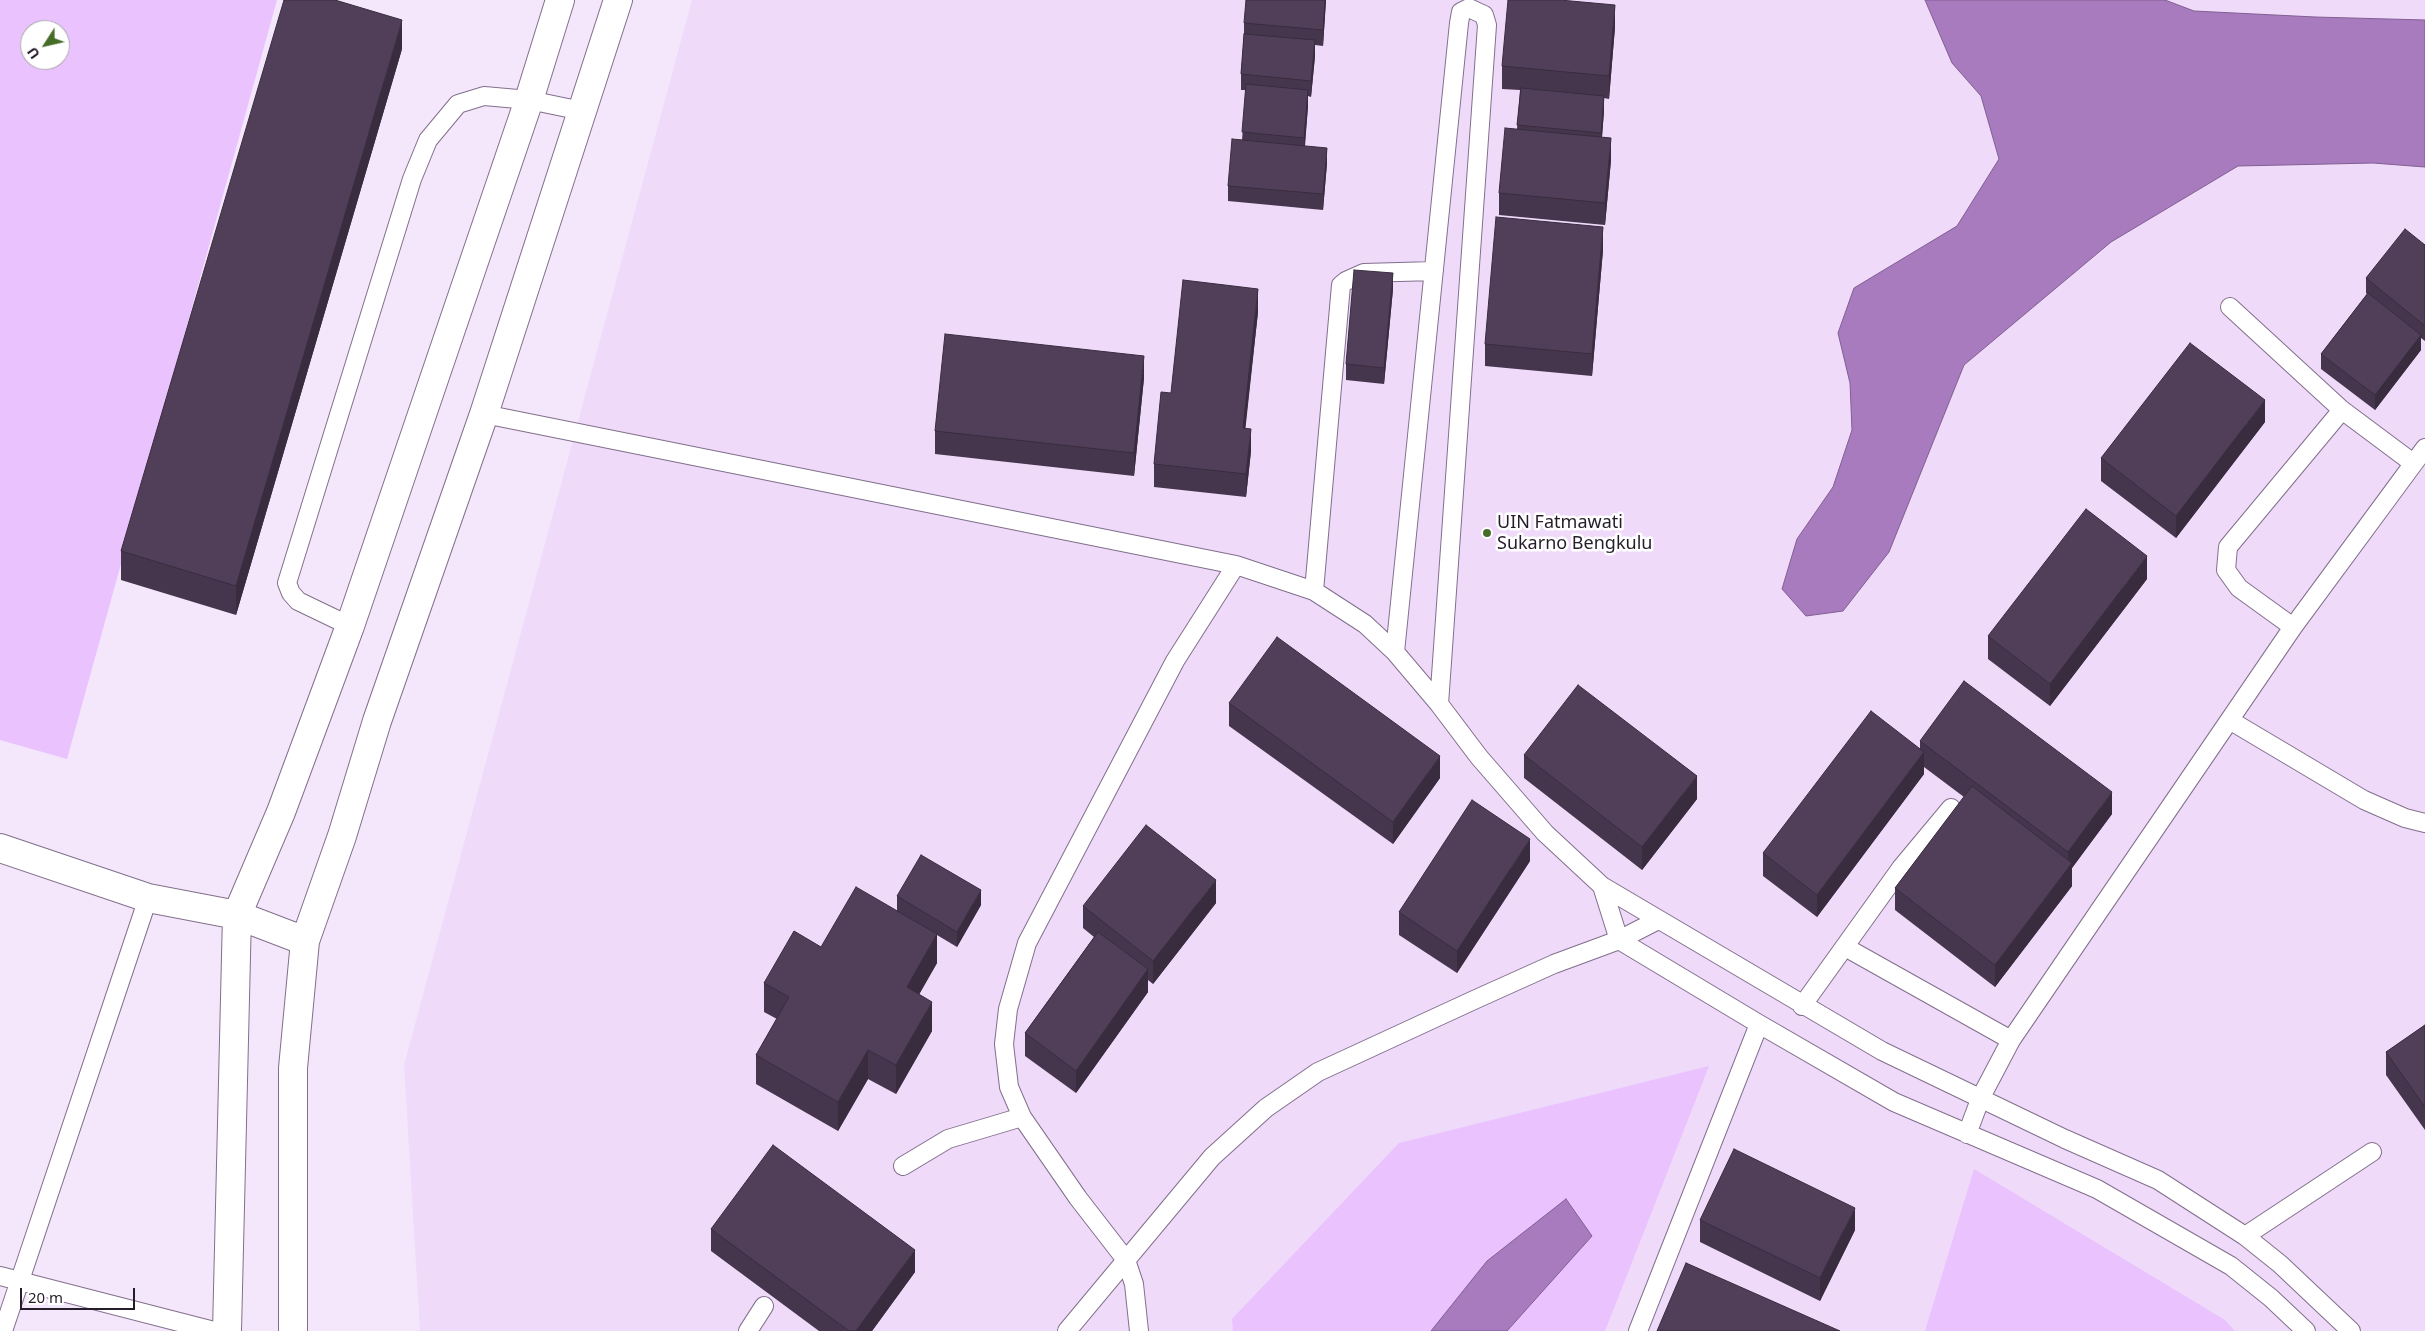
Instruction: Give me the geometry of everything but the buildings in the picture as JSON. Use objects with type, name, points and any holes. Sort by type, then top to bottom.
[{"type":"street","points":[[227,1331],[237,915],[281,812],[350,626],[529,100],[560,0]]},
{"type":"street","points":[[293,1331],[293,1068],[305,942],[342,836],[377,721],[484,414],[618,0]]},
{"type":"street","points":[[0,848],[148,898],[237,915],[305,942]]},
{"type":"lane","points":[[1394,652],[1459,24],[1462,12],[1470,8],[1484,15],[1487,25],[1439,704]]},
{"type":"lane","points":[[350,626],[298,600],[291,593],[286,582],[412,179],[428,140],[458,104],[484,96],[529,100],[582,111]]},
{"type":"lane","points":[[1314,591],[1341,285],[1364,273],[1434,271]]},
{"type":"lane","points":[[2230,307],[2342,410],[2413,463]]},
{"type":"lane","points":[[2293,628],[2239,588],[2226,570],[2228,547],[2342,410]]},
{"type":"lane","points":[[484,414],[1236,564],[1314,591],[1351,614],[1394,652],[1439,704],[1479,757],[1545,833],[1602,886],[1802,1006],[1882,1051],[2065,1139],[2158,1180],[2245,1236],[2280,1264],[2351,1331]]},
{"type":"lane","points":[[1967,1134],[1981,1098],[2011,1040],[2293,628],[2425,448]]},
{"type":"lane","points":[[1139,1331],[1134,1284],[1126,1260],[1078,1198],[1022,1117],[1009,1087],[1004,1044],[1008,1009],[1027,943],[1175,661],[1236,564]]},
{"type":"lane","points":[[2231,721],[2364,800],[2405,818],[2425,823]]},
{"type":"lane","points":[[1802,1006],[1901,868],[1951,808]]},
{"type":"lane","points":[[1602,886],[1619,940],[1894,1102],[2097,1189],[2231,1266],[2271,1298],[2306,1331]]},
{"type":"lane","points":[[3,1331],[148,898]]},
{"type":"lane","points":[[1067,1331],[1212,1157],[1266,1108],[1318,1072],[1482,996],[1554,964],[1619,940],[1658,920]]},
{"type":"lane","points":[[1845,946],[2011,1040]]},
{"type":"lane","points":[[1638,1331],[1759,1024]]},
{"type":"lane","points":[[902,1166],[948,1139],[1022,1117]]},
{"type":"lane","points":[[2245,1236],[2372,1152]]},
{"type":"lane","points":[[0,1276],[214,1331]]},
{"type":"lane","points":[[748,1331],[764,1306]]},
{"type":"shaded area","points":[[0,0],[277,0],[67,759],[0,740]]},
{"type":"shaded area","name":"UIN Fatmawati Sukarno Bengkulu","points":[[692,0],[2425,0],[2425,1331],[420,1331],[404,1065]]},
{"type":"shaded area","points":[[1925,0],[2165,0],[2194,11],[2425,20],[2425,167],[2373,163],[2238,166],[2111,242],[1964,365],[1889,552],[1843,611],[1806,616],[1782,589],[1797,539],[1833,487],[1852,430],[1850,383],[1838,333],[1854,288],[1957,226],[1999,159],[1981,96],[1952,63]]},
{"type":"shaded area","points":[[1709,1066],[1605,1331],[1233,1331],[1232,1319],[1399,1143]]},
{"type":"shaded area","points":[[1974,1169],[2225,1320],[2235,1331],[1925,1331]]},
{"type":"shaded area","points":[[1566,1199],[1592,1236],[1507,1331],[1431,1331],[1487,1261]]},
{"type":"place","name":"UIN Fatmawati Sukarno Bengkulu","points":[[1487,533]]}]
